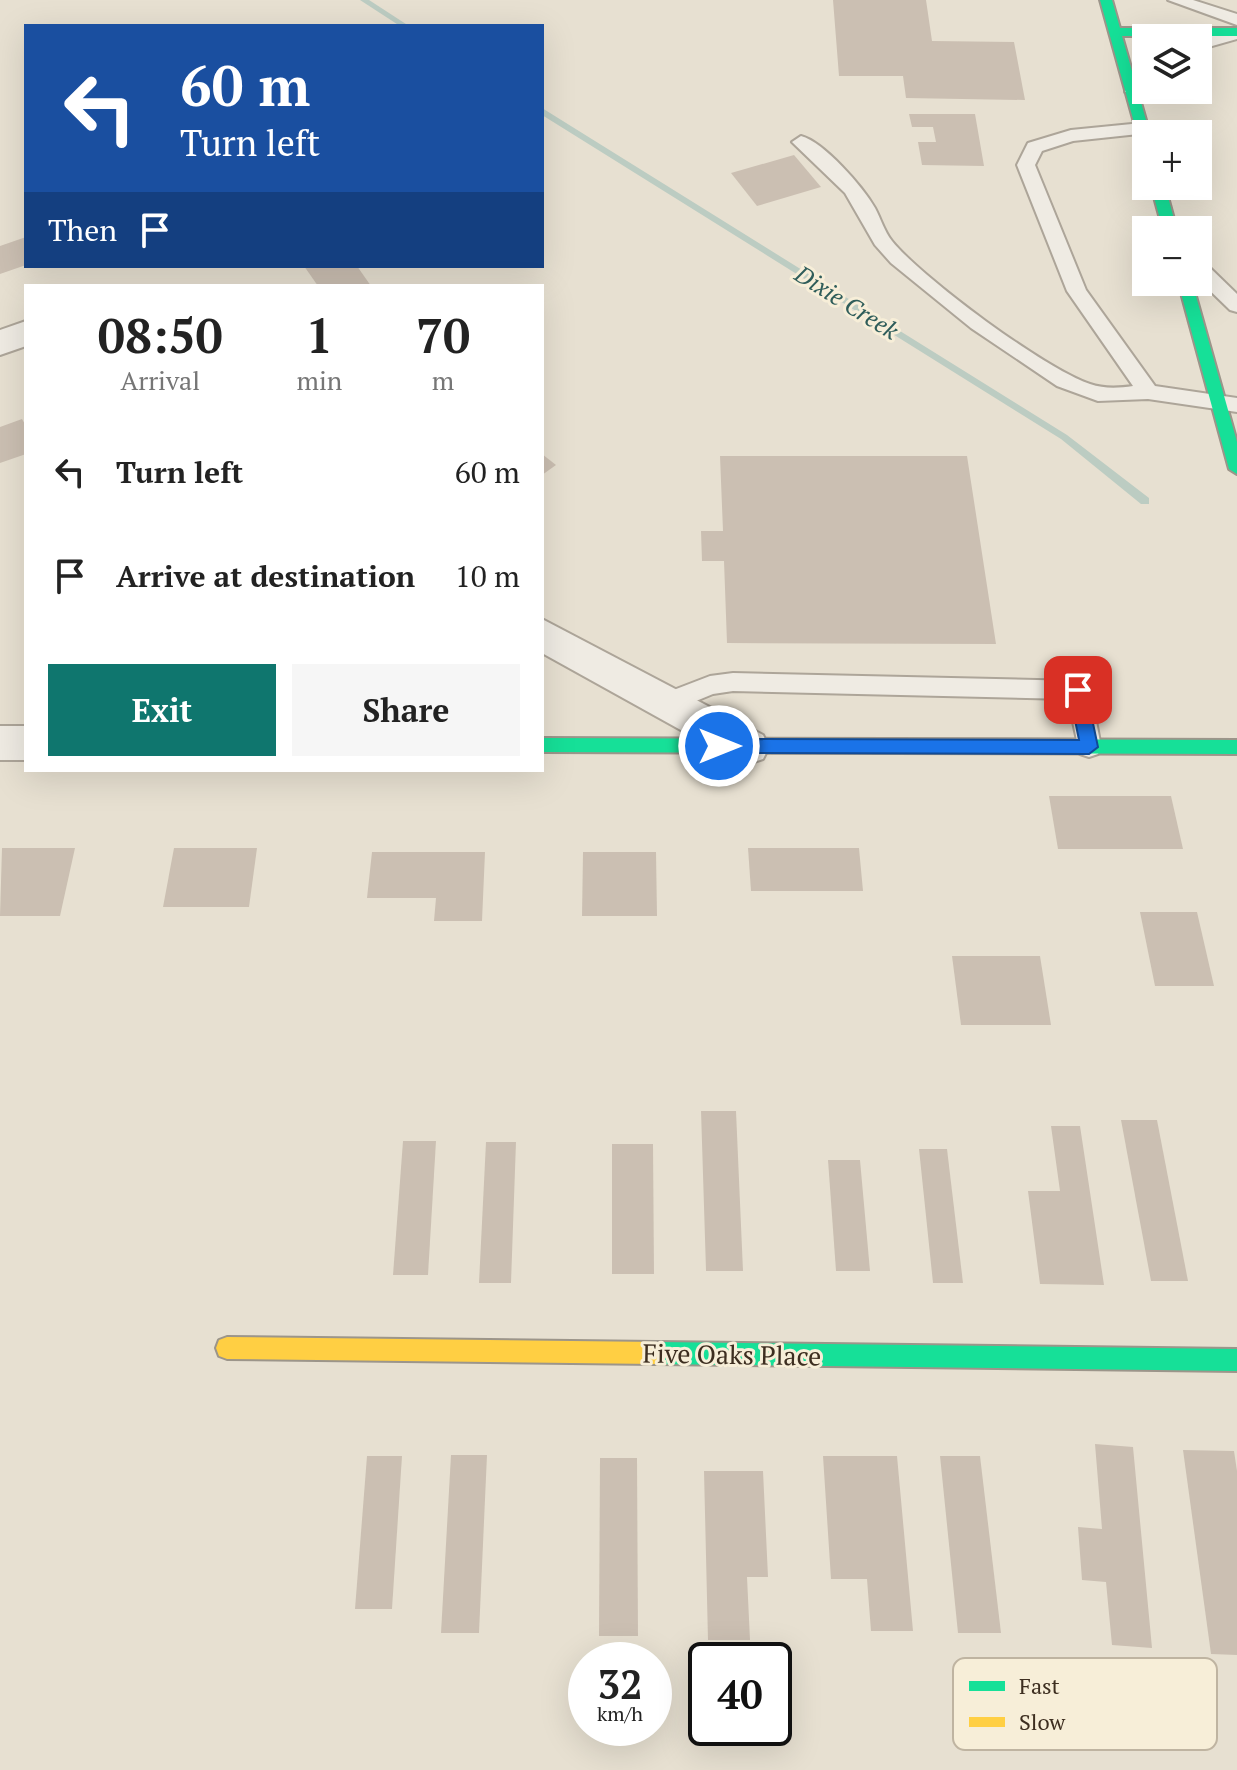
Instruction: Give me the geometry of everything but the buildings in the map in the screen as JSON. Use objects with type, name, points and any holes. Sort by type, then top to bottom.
[{"type":"main road","points":[[1106,0],[1140,120]]},
{"type":"main road","points":[[1115,32],[1237,32]]},
{"type":"main road","points":[[1190,296],[1228,405],[1237,469]]},
{"type":"main road","points":[[544,745],[1237,747]]},
{"type":"main road","name":"Five Oaks Place","points":[[227,1348],[1237,1360]]},
{"type":"street","points":[[0,343],[24,334]]},
{"type":"street","points":[[544,635],[748,747]]},
{"type":"street","points":[[0,743],[24,743]]},
{"type":"lane","points":[[1176,0],[1237,20]]},
{"type":"lane","points":[[1212,40],[1237,32]]},
{"type":"lane","points":[[1132,136],[1071,136],[1035,147],[1026,165],[1077,291],[1148,392]]},
{"type":"lane","points":[[801,142],[854,194],[885,245],[900,262],[1057,377],[1081,389],[1101,394],[1148,392],[1228,405]]},
{"type":"lane","points":[[1212,281],[1237,305]]},
{"type":"lane","points":[[667,703],[710,685],[733,682],[1078,690],[1089,747]]},
{"type":"waterway","name":"Dixie Creek","points":[[364,0],[402,24]]},
{"type":"waterway","name":"Dixie Creek","points":[[544,112],[1064,437],[1145,501]]},
{"type":"traffic: fast","points":[[1106,0],[1139,120]]},
{"type":"traffic: fast","points":[[1115,32],[1237,32]]},
{"type":"traffic: fast","points":[[1162,200],[1166,216]]},
{"type":"traffic: fast","points":[[1189,296],[1237,469]]},
{"type":"traffic: fast","points":[[544,745],[1237,747]]},
{"type":"traffic: fast","points":[[656,1353],[1237,1360]]},
{"type":"traffic: slow","points":[[227,1348],[656,1353]]},
{"type":"route","points":[[719,746],[1089,747],[1078,690]]}]
